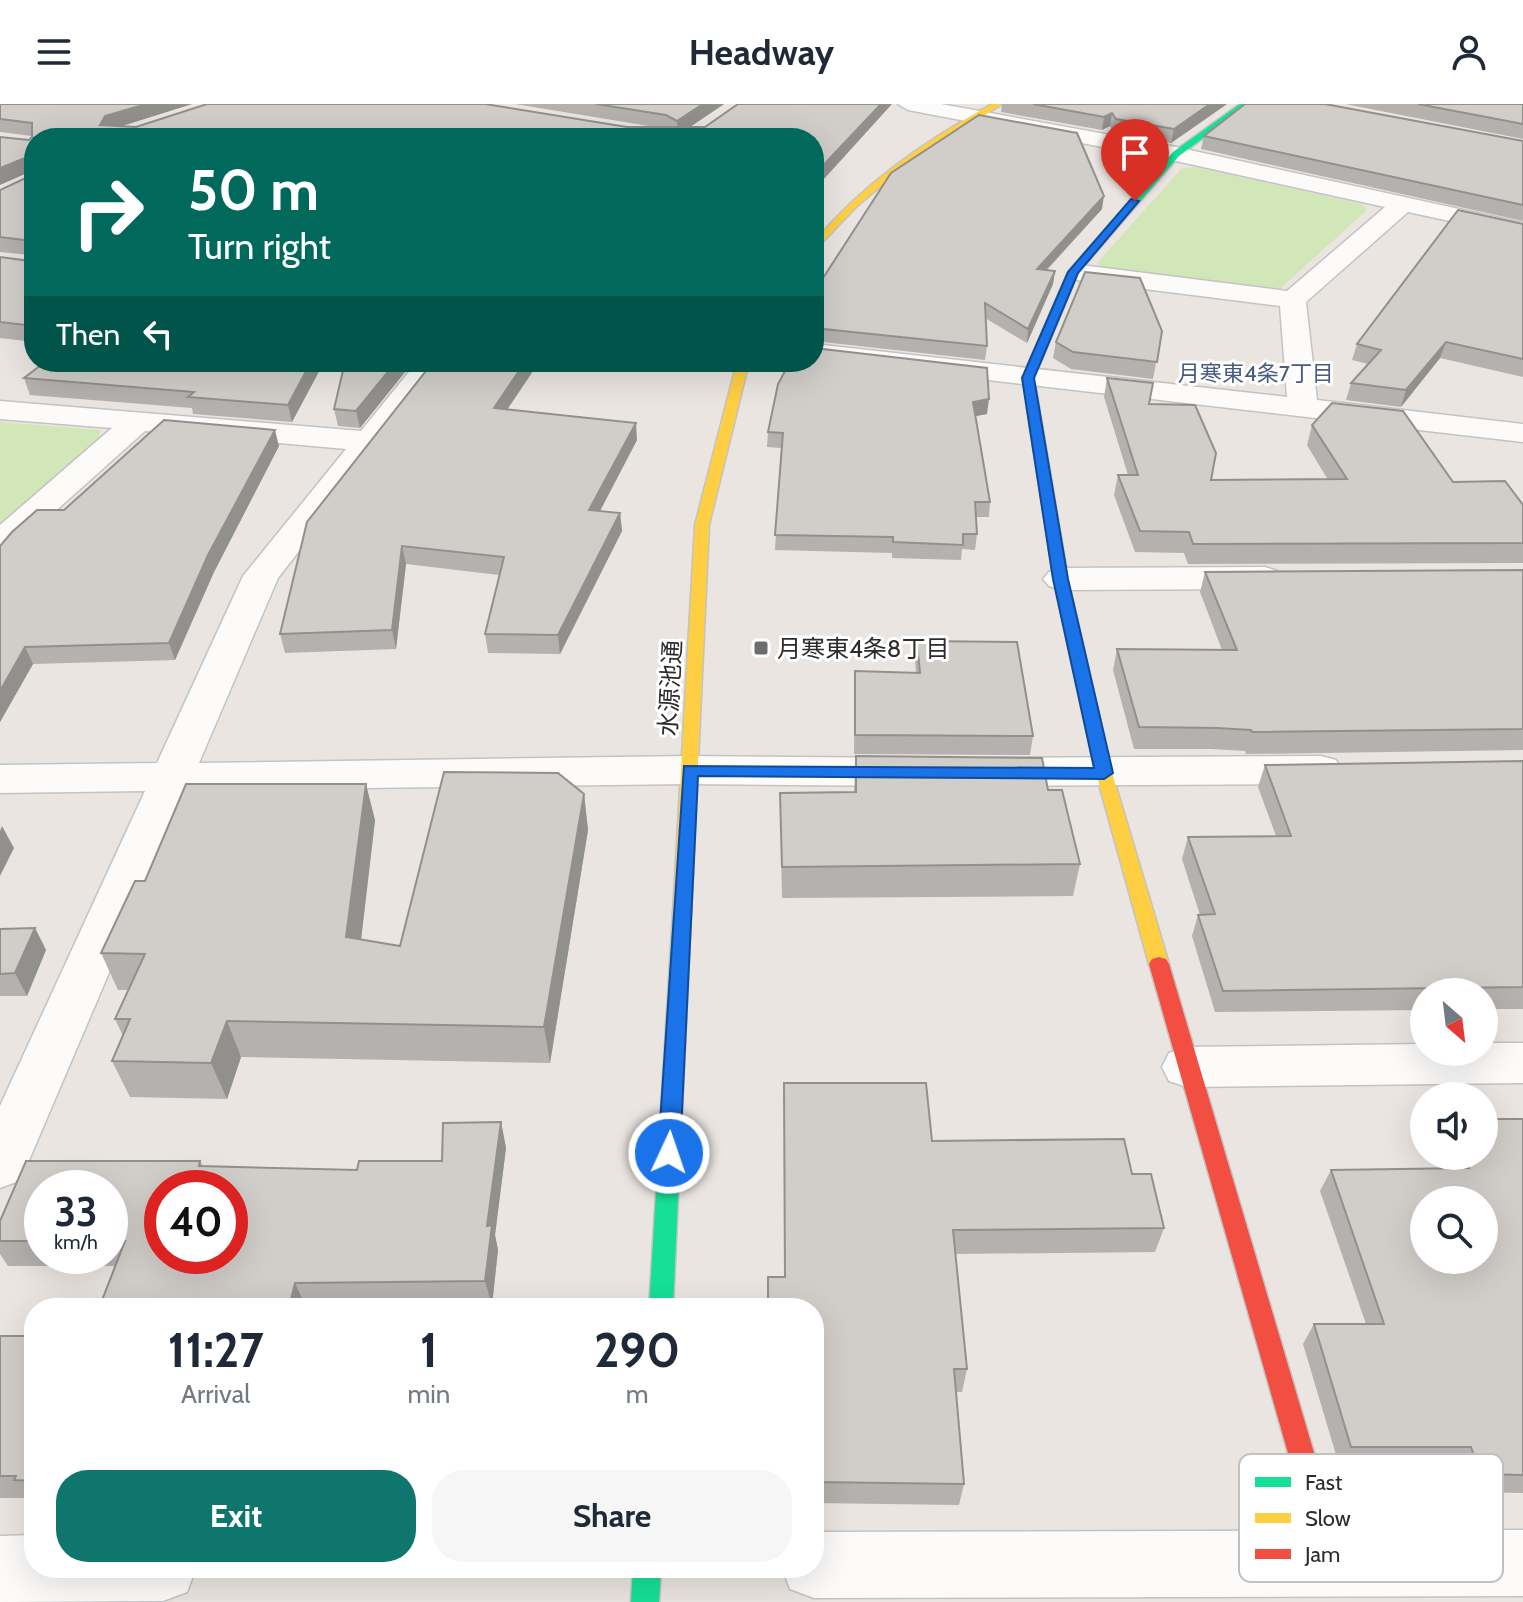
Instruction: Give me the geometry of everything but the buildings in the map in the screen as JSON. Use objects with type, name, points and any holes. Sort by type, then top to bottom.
[{"type":"street","points":[[908,104],[1176,154],[1523,230]]},
{"type":"street","points":[[824,234],[834,220],[864,192],[913,153],[998,104]]},
{"type":"street","points":[[1245,104],[1176,154],[1073,272],[1028,378],[1061,579],[1104,773],[1300,1454]]},
{"type":"street","points":[[1073,272],[1293,300],[1404,203]]},
{"type":"street","points":[[1293,300],[1303,408]]},
{"type":"street","points":[[824,353],[1523,433]]},
{"type":"street","points":[[0,1165],[261,576],[424,372]]},
{"type":"street","name":"水源池通","points":[[662,1298],[702,525],[740,372]]},
{"type":"street","points":[[0,410],[367,441]]},
{"type":"street","points":[[0,543],[136,423]]},
{"type":"street","points":[[1523,447],[1520,453],[1523,457]]},
{"type":"street","points":[[1061,579],[1300,578]]},
{"type":"street","points":[[0,779],[690,770],[1104,773],[1352,769]]},
{"type":"street","points":[[1187,1067],[1523,1063]]},
{"type":"street","points":[[1503,1563],[1523,1563]]},
{"type":"street","points":[[824,1565],[1239,1565]]},
{"type":"street","points":[[0,1569],[24,1569]]},
{"type":"street","points":[[645,1602],[646,1578]]},
{"type":"green space","points":[[1195,167],[1362,204],[1367,210],[1281,288],[1267,289],[1102,269],[1097,263],[1181,169]]},
{"type":"green space","points":[[0,422],[100,430],[99,438],[0,527]]},
{"type":"traffic: fast","points":[[1033,407],[1028,378],[1073,272],[1176,154],[1245,104]]},
{"type":"traffic: fast","points":[[662,1298],[682,913]]},
{"type":"traffic: fast","points":[[645,1602],[646,1578]]},
{"type":"traffic: slow","points":[[824,236],[854,204],[898,167],[998,104]]},
{"type":"traffic: slow","points":[[682,913],[702,525],[740,372]]},
{"type":"traffic: slow","points":[[1033,407],[1061,579],[1104,773],[1159,964]]},
{"type":"traffic: jam","points":[[1159,964],[1301,1453]]},
{"type":"place","name":"月寒東4条8丁目","points":[[761,648]]},
{"type":"district","name":"月寒東4条7丁目","points":[[1256,373]]},
{"type":"route","points":[[669,1153],[690,770],[1104,773],[1061,579],[1028,378],[1073,272],[1135,201]]}]
